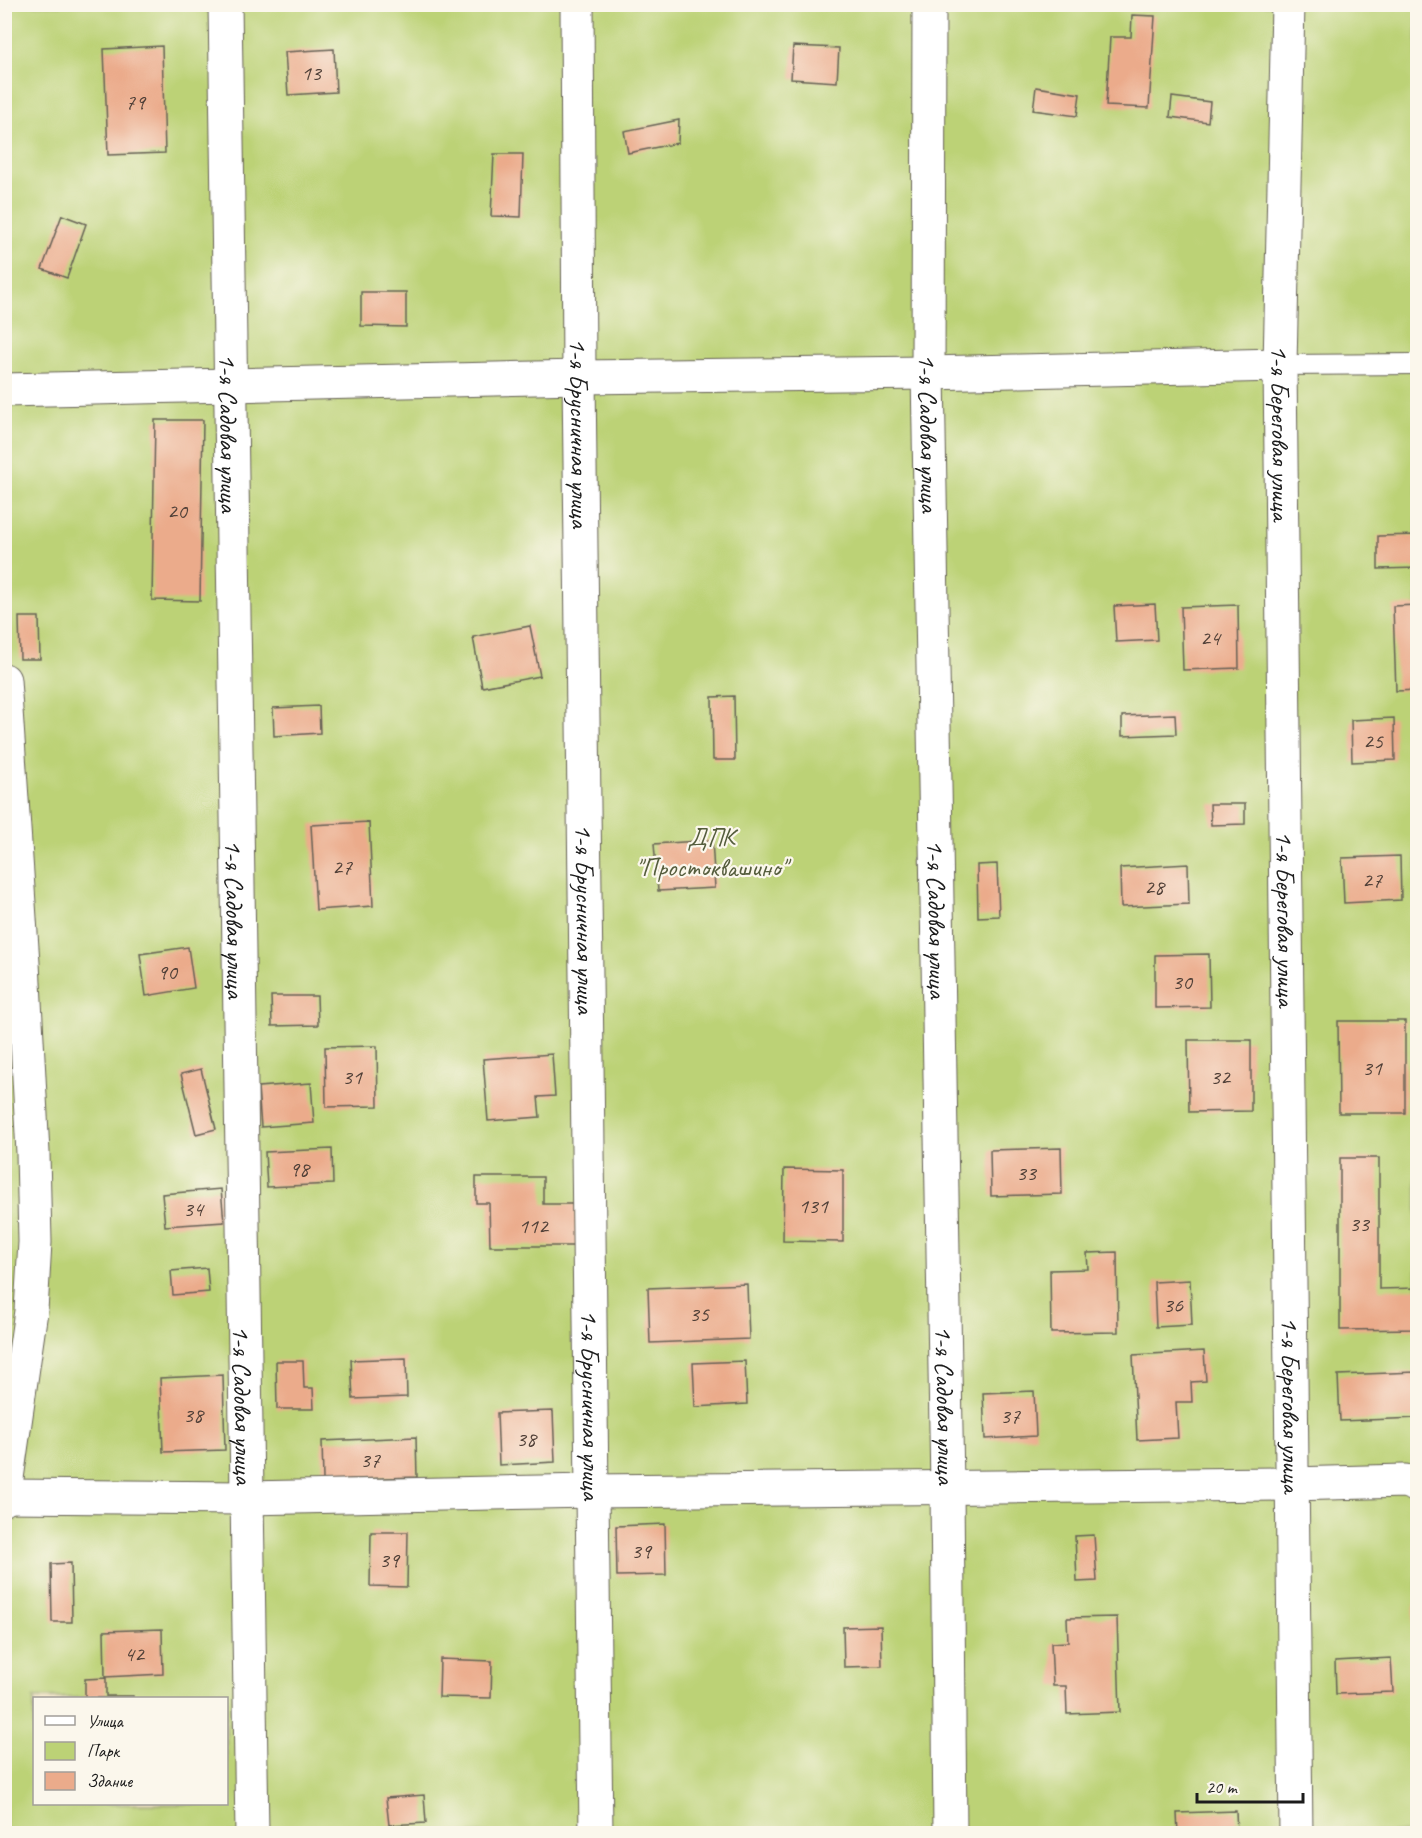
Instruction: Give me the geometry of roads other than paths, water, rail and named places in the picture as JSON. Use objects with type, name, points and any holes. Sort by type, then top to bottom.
[{"type":"street","name":"1-я Садовая улица","points":[[225,4],[228,386],[244,1498],[252,1833]]},
{"type":"street","name":"1-я Брусничная улица","points":[[577,4],[591,1491],[597,1833]]},
{"type":"street","name":"1-я Садовая улица","points":[[929,4],[928,374],[947,1487],[950,1833]]},
{"type":"street","name":"1-я Береговая улица","points":[[1288,4],[1280,365],[1296,1833]]},
{"type":"street","points":[[4,390],[579,377],[928,374],[1280,365]]},
{"type":"street","points":[[4,680],[25,998],[35,1242],[31,1311],[5,1498],[244,1498],[591,1491],[1405,1481],[1418,1486]]},
{"type":"lane","points":[[1280,365],[1418,364]]},
{"type":"park label","name":"ДПК \"Простоквашино\"","points":[[711,852]]}]
